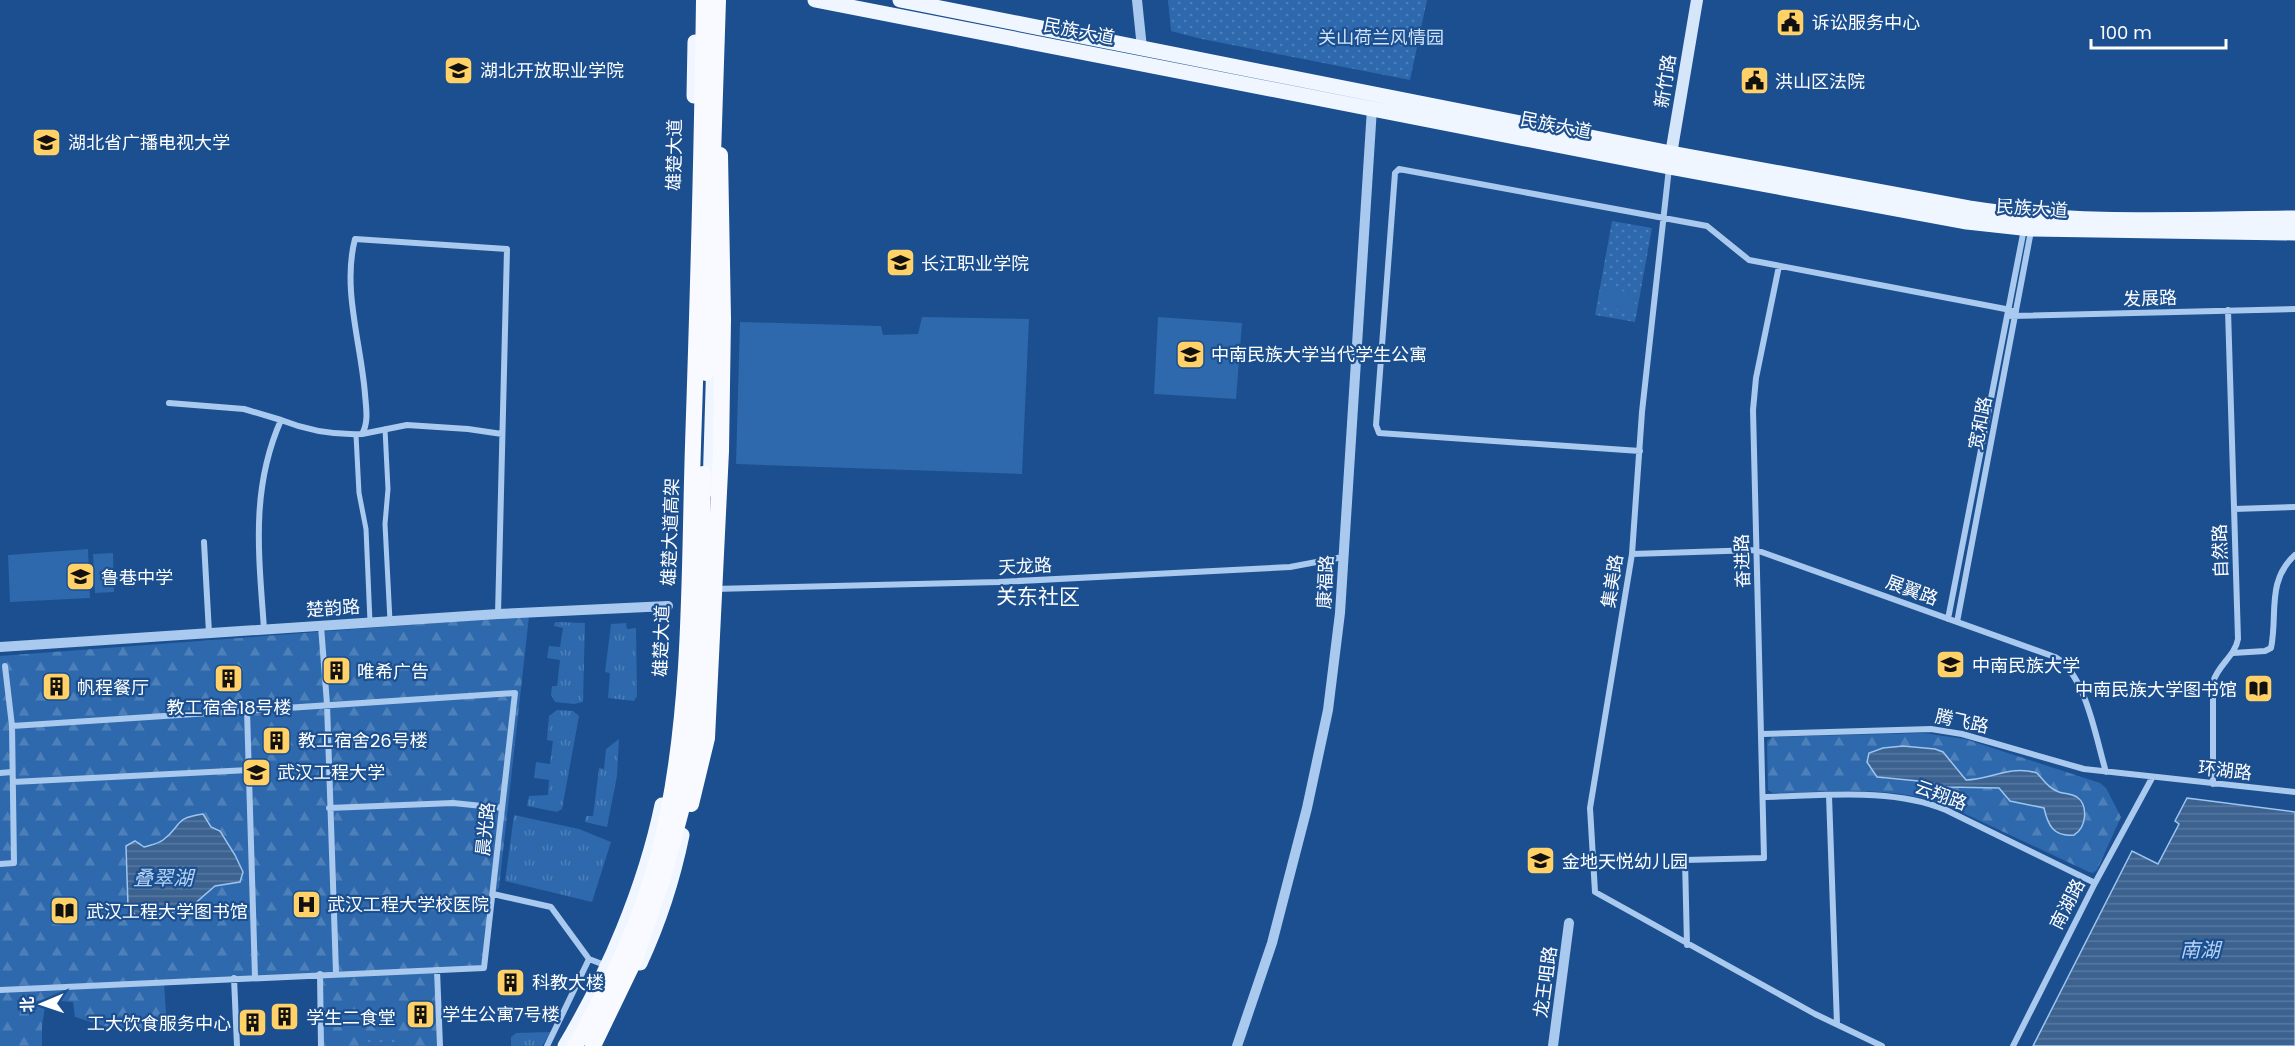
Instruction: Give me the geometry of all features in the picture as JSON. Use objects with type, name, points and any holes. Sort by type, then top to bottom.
[{"type":"highway","name":"雄楚大道高架","points":[[575,1046],[629,939],[649,885],[668,816],[677,759],[686,660],[704,0]]},
{"type":"highway","name":"雄楚大道高架","points":[[593,1046],[635,959],[664,875],[681,811],[697,698],[720,0]]},
{"type":"highway","points":[[664,875],[694,794],[707,738],[721,451],[723,319],[720,152]]},
{"type":"main road","name":"雄楚大道","points":[[565,1046],[600,982],[636,894],[660,816],[673,751],[677,710],[690,325],[696,0]]},
{"type":"main road","points":[[599,1046],[652,938],[676,863],[696,762],[704,703],[720,152],[720,0]]},
{"type":"main road","name":"民族大道","points":[[815,0],[1372,108],[1995,213],[2124,219],[2295,218]]},
{"type":"main road","name":"民族大道","points":[[900,0],[1142,48],[1966,222],[2027,229],[2295,233]]},
{"type":"main road","name":"新竹路","points":[[1670,160],[1696,0]]},
{"type":"main road","points":[[600,982],[606,975],[616,972],[627,983],[626,995]]},
{"type":"street","points":[[1137,0],[1142,48]]},
{"type":"street","name":"康福路","points":[[1237,1046],[1272,943],[1307,808],[1328,710],[1340,613],[1372,108]]},
{"type":"street","name":"集美路","points":[[1670,160],[1642,412],[1632,554],[1590,808],[1595,892],[1688,945]]},
{"type":"street","name":"发展路","points":[[1640,451],[1379,433],[1377,425],[1395,173],[1399,169],[1707,226],[1749,260],[2015,314],[2295,309]]},
{"type":"street","name":"宽和路","points":[[1948,619],[2007,312],[2027,229]]},
{"type":"street","name":"宽和路","points":[[1958,622],[2015,314],[2027,229]]},
{"type":"street","points":[[370,622],[366,529],[359,493],[359,435],[367,426],[363,376],[350,286],[351,252],[354,239],[507,249],[498,614]]},
{"type":"street","name":"奋进路","points":[[1688,945],[1685,860],[1764,858],[1752,429],[1754,398],[1779,266]]},
{"type":"street","name":"自然路","points":[[2213,784],[2212,688],[2218,671],[2233,653],[2238,639],[2228,310]]},
{"type":"street","points":[[169,403],[244,409],[300,427],[359,435],[407,425],[502,434]]},
{"type":"street","points":[[264,629],[258,506],[275,434],[281,420]]},
{"type":"street","points":[[385,429],[388,489],[385,524],[390,621]]},
{"type":"street","points":[[2234,509],[2295,507]]},
{"type":"street","points":[[204,542],[209,633]]},
{"type":"street","name":"展翼路","points":[[1632,554],[1756,550],[2055,657],[2068,667],[2082,690],[2106,772]]},
{"type":"street","points":[[2233,653],[2265,651],[2271,648],[2276,586],[2284,567],[2295,555]]},
{"type":"street","name":"天龙路","points":[[708,589],[999,582],[1290,567],[1342,557]]},
{"type":"street","name":"楚韵路","points":[[0,647],[498,614],[668,606]]},
{"type":"street","points":[[321,626],[327,704],[336,973]]},
{"type":"street","points":[[0,864],[14,863],[12,726],[5,666]]},
{"type":"street","name":"晨光路","points":[[327,704],[515,693],[484,968],[437,970]]},
{"type":"street","points":[[12,726],[327,704]]},
{"type":"street","points":[[247,710],[255,977]]},
{"type":"street","name":"腾飞路","points":[[1762,734],[1938,730],[1962,734],[2072,766],[2152,778]]},
{"type":"street","points":[[13,782],[249,770]]},
{"type":"street","points":[[0,773],[12,772]]},
{"type":"street","name":"环湖路","points":[[2152,778],[2295,792]]},
{"type":"street","name":"南湖路","points":[[2013,1046],[2095,883],[2152,778]]},
{"type":"street","points":[[1829,795],[1837,1024]]},
{"type":"street","name":"云翔路","points":[[1762,797],[1829,795],[1895,797],[1926,802],[2095,883]]},
{"type":"street","points":[[329,808],[453,803],[502,808]]},
{"type":"street","points":[[493,894],[550,907],[589,959],[602,964]]},
{"type":"street","name":"龙王咀路","points":[[1553,1046],[1569,923]]},
{"type":"street","points":[[1688,945],[1882,1046]]},
{"type":"street","points":[[547,1046],[589,959]]},
{"type":"street","points":[[0,990],[437,970],[440,1046]]},
{"type":"street","points":[[320,974],[321,1046]]},
{"type":"street","points":[[234,978],[237,1046]]},
{"type":"green space","name":"关山荷兰风情园","points":[[1168,0],[1427,0],[1410,80],[1171,31]]},
{"type":"green space","points":[[1612,221],[1652,228],[1635,322],[1595,315]]},
{"type":"green space","points":[[1603,287],[1637,294],[1633,313],[1599,306]]},
{"type":"green space","points":[[922,317],[1029,319],[1022,474],[736,464],[740,322],[881,326],[883,335],[918,334]]},
{"type":"green space","points":[[1158,317],[1242,323],[1236,399],[1154,394]]},
{"type":"green space","points":[[88,549],[90,598],[10,602],[8,555]]},
{"type":"green space","points":[[113,553],[114,592],[95,593],[93,554]]},
{"type":"green space","name":"武汉工程大学","points":[[529,616],[499,888],[493,894],[484,968],[437,970],[440,1046],[321,1046],[320,974],[164,982],[167,1028],[120,1031],[75,1017],[73,1002],[46,1000],[42,1046],[0,1046],[0,656]]},
{"type":"green space","points":[[555,622],[585,623],[583,702],[574,704],[555,702],[551,695],[552,686],[557,686],[560,660],[547,658],[549,646],[560,647],[563,628],[554,626]]},
{"type":"green space","points":[[626,623],[627,629],[636,628],[637,696],[634,701],[608,698],[610,673],[605,672],[611,624]]},
{"type":"green space","points":[[557,710],[573,711],[579,716],[562,809],[557,812],[527,806],[529,796],[548,795],[549,780],[534,778],[536,762],[550,764],[553,741],[547,740],[549,716]]},
{"type":"green space","points":[[1923,733],[1965,739],[2100,783],[2106,788],[2121,817],[2097,870],[2093,873],[1944,804],[1923,798],[1859,791],[1773,793],[1768,790],[1767,741],[1772,737]],"holes":[[[1903,746],[1943,752],[1966,780],[2013,770],[2033,771],[2056,791],[2068,794],[2077,834],[2059,833],[2051,826],[2044,808],[2010,801],[1999,788],[1965,788],[1912,780],[1884,779],[1872,751]]]},
{"type":"green space","points":[[619,739],[617,776],[607,827],[585,822],[586,816],[593,816],[599,768],[604,769],[606,749]]},
{"type":"green space","points":[[514,815],[579,829],[611,842],[592,902],[505,881]]},
{"type":"green space","points":[[551,1032],[542,1046],[511,1046],[511,1037],[516,1033]]},
{"type":"green space","points":[[401,1036],[401,1046],[361,1046],[360,1037]]},
{"type":"water","points":[[1903,746],[1943,752],[1966,780],[2010,771],[2037,773],[2055,790],[2073,795],[2081,801],[2084,817],[2081,827],[2074,835],[2061,834],[2050,825],[2044,808],[2010,801],[1999,788],[1946,787],[1929,782],[1877,777],[1867,762],[1869,753],[1883,748]]},
{"type":"water","name":"南湖","points":[[2187,798],[2295,812],[2295,1046],[2033,1046],[2132,851],[2158,864],[2179,824],[2175,821]]},
{"type":"water","name":"叠翠湖","points":[[203,814],[211,827],[220,831],[235,855],[243,872],[240,882],[215,886],[193,905],[167,914],[136,916],[128,906],[126,846],[135,841],[144,847],[159,842],[169,835],[182,820]]},
{"type":"place","name":"诉讼服务中心","points":[[1791,22]]},
{"type":"place","name":"湖北开放职业学院","points":[[459,70]]},
{"type":"place","name":"洪山区法院","points":[[1754,81]]},
{"type":"place","name":"湖北省广播电视大学","points":[[47,142]]},
{"type":"place","name":"长江职业学院","points":[[900,263]]},
{"type":"place","name":"中南民族大学当代学生公寓","points":[[1190,354]]},
{"type":"place","name":"鲁巷中学","points":[[80,577]]},
{"type":"place","name":"中南民族大学","points":[[1951,665]]},
{"type":"place","name":"唯希广告","points":[[336,671]]},
{"type":"place","name":"教工宿舍18号楼","points":[[229,678]]},
{"type":"place","name":"帆程餐厅","points":[[56,687]]},
{"type":"place","name":"中南民族大学图书馆","points":[[2258,689]]},
{"type":"place","name":"教工宿舍26号楼","points":[[277,740]]},
{"type":"place","name":"武汉工程大学","points":[[256,772]]},
{"type":"place","name":"金地天悦幼儿园","points":[[1541,861]]},
{"type":"place","name":"武汉工程大学校医院","points":[[306,904]]},
{"type":"place","name":"武汉工程大学图书馆","points":[[65,911]]},
{"type":"place","name":"科教大楼","points":[[511,982]]},
{"type":"place","name":"学生公寓7号楼","points":[[421,1014]]},
{"type":"place","name":"学生二食堂","points":[[285,1017]]},
{"type":"place","name":"工大饮食服务中心","points":[[252,1023]]},
{"type":"district","name":"关东社区","points":[[1038,596]]}]
